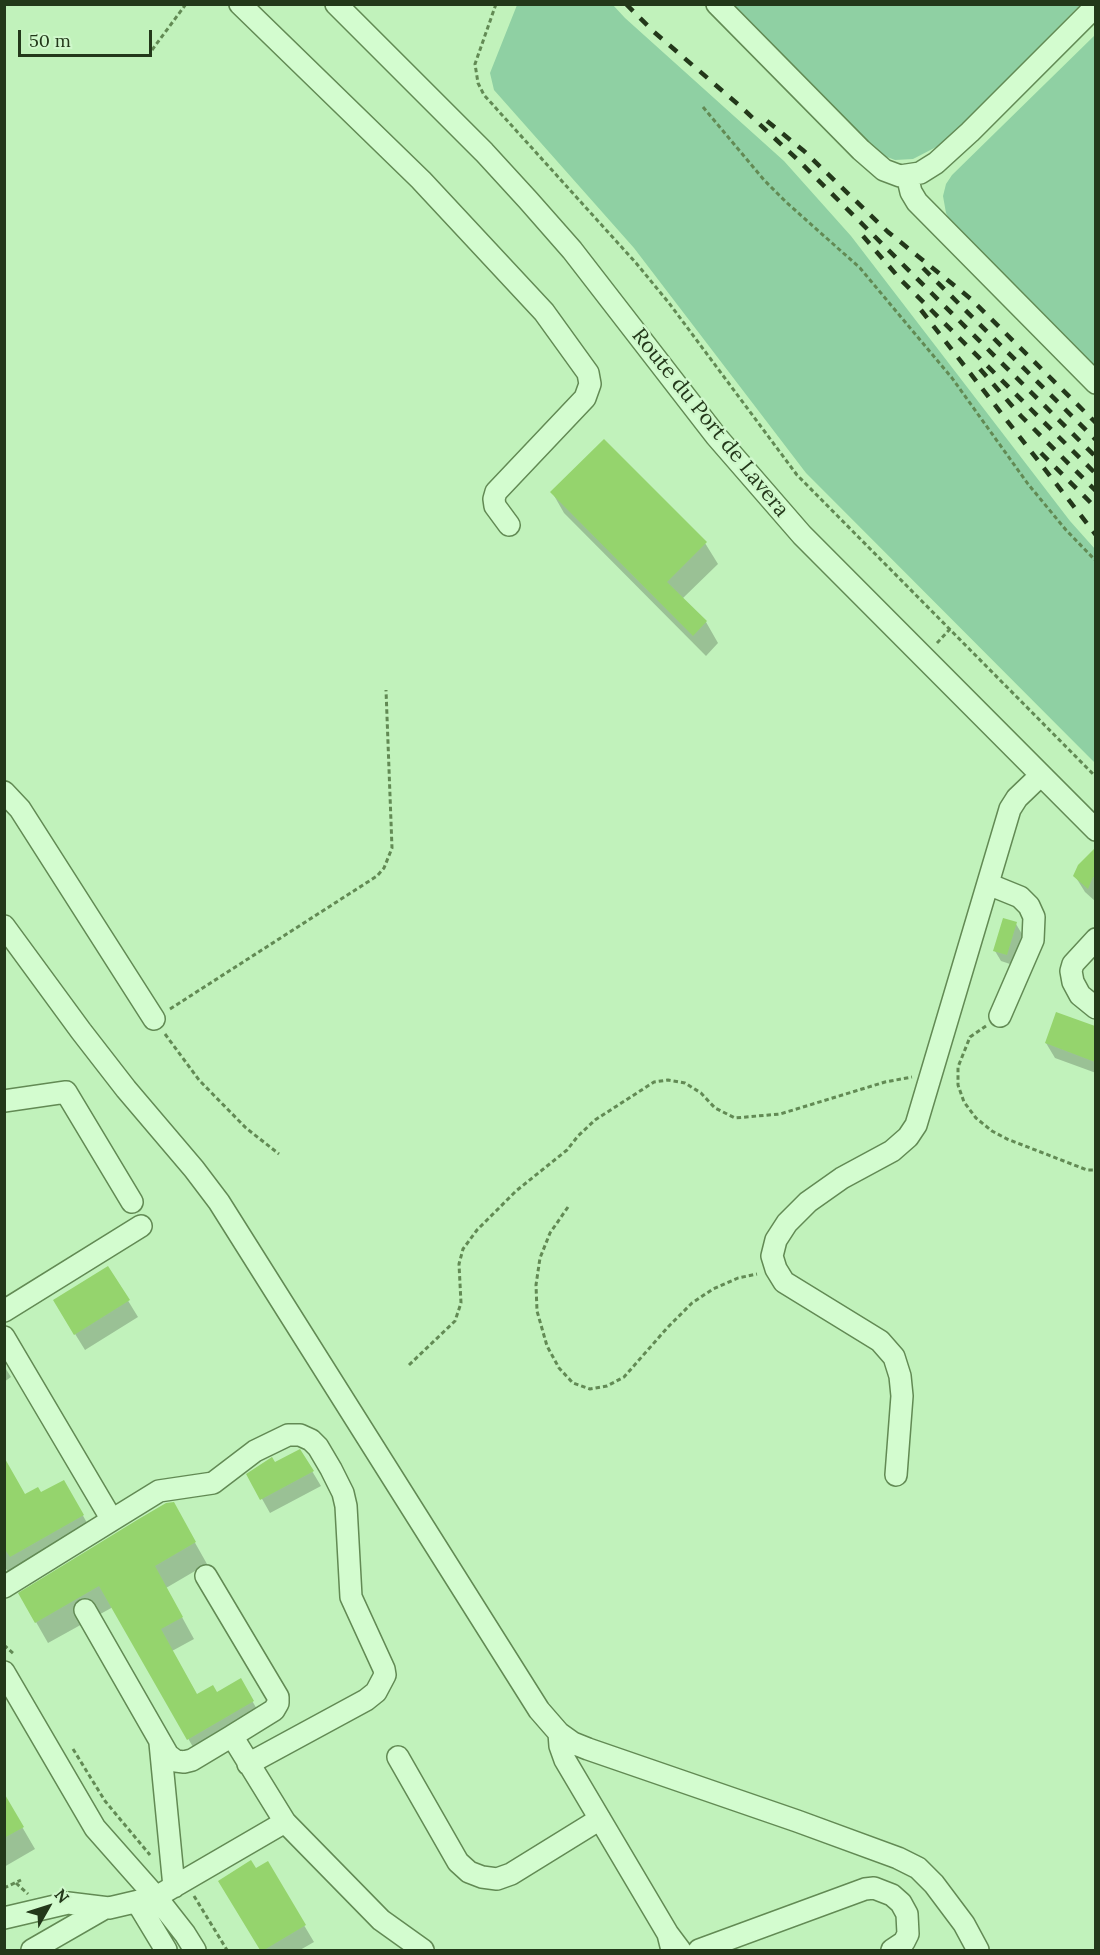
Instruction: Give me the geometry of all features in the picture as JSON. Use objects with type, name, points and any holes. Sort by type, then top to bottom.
[{"type":"street","points":[[240,4],[421,180],[544,312],[588,373],[590,384],[585,398],[496,492],[495,506],[509,525]]},
{"type":"street","name":"Route du Port de Lavera","points":[[336,4],[476,144],[572,250],[716,436],[802,536],[1095,830]]},
{"type":"street","points":[[717,4],[861,150],[884,170],[900,176],[921,173],[936,163],[970,132],[1095,6]]},
{"type":"street","points":[[907,175],[917,202],[1095,383]]},
{"type":"street","points":[[896,1474],[902,1396],[900,1376],[894,1357],[880,1341],[784,1282],[776,1269],[772,1256],[776,1240],[787,1223],[808,1202],[842,1178],[892,1151],[908,1137],[916,1125],[1010,809],[1017,798],[1041,775]]},
{"type":"street","points":[[4,792],[20,809],[154,1020]]},
{"type":"street","points":[[988,884],[1020,897],[1029,906],[1034,916],[1033,940],[1000,1016]]},
{"type":"street","points":[[4,926],[126,1089],[195,1169],[219,1202],[539,1710],[559,1733],[573,1743],[588,1749],[797,1821],[898,1858],[918,1868],[934,1884],[964,1924],[978,1950]]},
{"type":"street","points":[[1095,939],[1073,964],[1071,971],[1073,982],[1080,995],[1095,1008]]},
{"type":"street","points":[[4,1101],[66,1092],[132,1202]]},
{"type":"street","points":[[4,1311],[141,1226]]},
{"type":"street","points":[[4,1337],[112,1521]]},
{"type":"street","points":[[4,1587],[159,1491],[213,1483],[255,1451],[288,1435],[300,1435],[311,1440],[318,1447],[343,1493],[346,1506],[351,1597],[385,1675],[376,1692],[366,1700],[248,1764]]},
{"type":"street","points":[[85,1610],[168,1755],[176,1761],[192,1760],[274,1710],[278,1703],[278,1697],[206,1576]]},
{"type":"street","points":[[11,1665],[95,1828],[165,1895],[195,1950]]},
{"type":"street","points":[[559,1733],[560,1746],[565,1760],[673,1945]]},
{"type":"street","points":[[232,1736],[285,1822],[381,1920],[423,1950]]},
{"type":"street","points":[[160,1743],[166,1950]]},
{"type":"street","points":[[399,1757],[458,1862],[469,1872],[482,1877],[497,1879],[511,1874],[600,1819]]},
{"type":"street","points":[[32,1950],[105,1908],[165,1895],[285,1822]]},
{"type":"street","points":[[699,1950],[865,1889],[874,1888],[892,1895],[901,1903],[907,1914],[908,1934],[904,1942],[892,1950]]},
{"type":"street","points":[[4,1918],[68,1903],[105,1908]]},
{"type":"path","points":[[152,50],[186,4]]},
{"type":"path","points":[[496,4],[475,64],[478,83],[484,95],[636,262],[797,475],[1095,777]]},
{"type":"path","points":[[703,107],[771,187],[833,246],[860,268],[952,378],[1065,530],[1095,561]]},
{"type":"path","points":[[279,1154],[246,1128],[199,1080],[154,1020],[377,876],[384,868],[392,848],[386,690]]},
{"type":"path","points":[[1000,1016],[970,1037],[958,1067],[958,1085],[964,1102],[976,1118],[992,1131],[1087,1170],[1095,1170]]},
{"type":"path","points":[[408,1365],[454,1321],[461,1304],[459,1264],[463,1249],[477,1230],[516,1191],[567,1150],[595,1120],[654,1082],[668,1080],[685,1083],[701,1093],[715,1108],[735,1118],[780,1114],[885,1082],[932,1075]]},
{"type":"path","points":[[568,1207],[550,1233],[540,1258],[536,1285],[537,1311],[547,1346],[559,1368],[573,1383],[590,1389],[607,1386],[624,1377],[692,1303],[713,1289],[738,1278],[776,1269]]},
{"type":"path","points":[[4,1645],[11,1665]]},
{"type":"path","points":[[70,1744],[105,1801],[137,1840]]},
{"type":"path","points":[[4,1888],[21,1880]]},
{"type":"path","points":[[165,1895],[208,1919],[227,1950]]},
{"type":"path","points":[[200,1924],[208,1919]]},
{"type":"green space","points":[[517,5],[613,5],[784,161],[851,236],[1070,521],[1095,549],[1095,763],[806,473],[634,248],[494,90],[490,73]]},
{"type":"green space","points":[[731,5],[1080,5],[944,143],[913,159],[895,160],[879,154]]},
{"type":"green space","points":[[1095,35],[1095,369],[953,226],[946,213],[943,196],[946,184],[952,175]]},
{"type":"building","points":[[604,439],[707,542],[667,582],[707,621],[693,636],[550,492]]},
{"type":"building","points":[[1095,848],[1095,877],[1088,889],[1073,876],[1078,865]]},
{"type":"building","points":[[1003,918],[1017,922],[1007,955],[993,951]]},
{"type":"building","points":[[1056,1012],[1095,1026],[1095,1062],[1045,1043]]},
{"type":"building","points":[[108,1266],[130,1300],[74,1335],[53,1300]]},
{"type":"building","points":[[300,1449],[314,1471],[260,1500],[246,1474],[272,1457],[275,1462]]},
{"type":"building","points":[[4,1457],[25,1494],[38,1487],[41,1492],[64,1480],[84,1515],[10,1557],[4,1548]]},
{"type":"building","points":[[174,1502],[196,1542],[155,1566],[183,1617],[161,1629],[197,1694],[213,1685],[217,1692],[241,1678],[254,1701],[187,1740],[99,1586],[35,1623],[18,1593],[166,1503]]},
{"type":"building","points":[[4,1793],[24,1827],[4,1838]]},
{"type":"building","points":[[251,1860],[256,1868],[268,1861],[306,1925],[264,1950],[260,1950],[218,1881]]},
{"type":"railway","points":[[626,4],[654,32],[740,106],[798,160],[1096,457]]},
{"type":"railway","points":[[767,121],[804,151],[888,232],[971,299],[1096,423]]},
{"type":"railway","points":[[863,236],[900,279],[1096,474]]},
{"type":"railway","points":[[923,268],[1096,440]]},
{"type":"railway","points":[[921,310],[1096,535]]},
{"type":"railway","points":[[980,369],[1021,416],[1096,491]]},
{"type":"railway","points":[[1041,453],[1096,508]]}]
